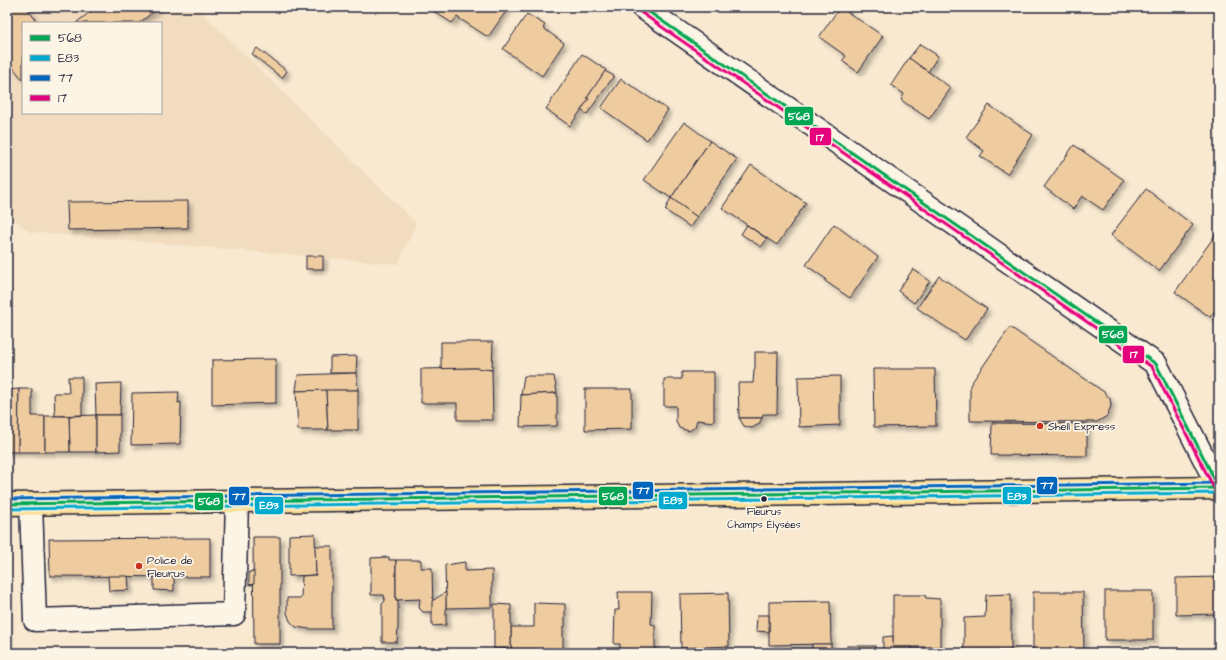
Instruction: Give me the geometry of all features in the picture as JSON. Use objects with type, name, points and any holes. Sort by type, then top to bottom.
[{"type":"main road","points":[[7,504],[797,495],[1219,488]]},
{"type":"street","points":[[642,7],[1156,364],[1219,488]]},
{"type":"street","points":[[31,504],[36,620],[234,614],[237,501]]},
{"type":"shaded area","points":[[7,7],[41,7],[44,12],[51,7],[196,7],[416,223],[398,264],[30,232],[7,213]]},
{"type":"building","points":[[7,7],[26,7],[37,22],[22,22],[22,79],[7,60]]},
{"type":"building","points":[[96,7],[156,7],[157,9],[140,22],[77,22]]},
{"type":"building","points":[[436,7],[509,7],[488,37],[457,17],[452,23],[433,11]]},
{"type":"building","points":[[840,7],[883,36],[858,72],[842,61],[846,56],[819,37]]},
{"type":"building","points":[[527,14],[545,25],[543,28],[564,43],[542,76],[503,49]]},
{"type":"building","points":[[920,44],[938,56],[928,72],[909,58]]},
{"type":"building","points":[[257,48],[287,71],[282,78],[252,54]]},
{"type":"building","points":[[582,54],[606,70],[587,98],[589,99],[570,126],[546,109]]},
{"type":"building","points":[[909,58],[951,88],[929,119],[901,100],[904,94],[891,85]]},
{"type":"building","points":[[605,71],[614,76],[587,114],[581,110]]},
{"type":"building","points":[[621,79],[668,110],[647,140],[601,108]]},
{"type":"building","points":[[989,105],[1033,135],[1007,174],[980,156],[984,151],[966,137]]},
{"type":"building","points":[[684,122],[710,141],[671,198],[644,180]]},
{"type":"building","points":[[710,141],[737,159],[697,217],[671,198]]},
{"type":"building","points":[[1074,145],[1124,180],[1103,210],[1082,196],[1073,209],[1044,187]]},
{"type":"building","points":[[751,165],[806,203],[777,245],[722,208]]},
{"type":"building","points":[[1146,189],[1193,225],[1159,271],[1111,235]]},
{"type":"building","points":[[671,198],[697,217],[690,227],[665,210]]},
{"type":"building","points":[[188,201],[188,228],[68,230],[67,202]]},
{"type":"building","points":[[834,224],[878,257],[850,298],[825,281],[826,279],[806,265]]},
{"type":"building","points":[[747,225],[767,239],[761,247],[741,234]]},
{"type":"building","points":[[1218,231],[1219,305],[1210,317],[1175,292]]},
{"type":"building","points":[[306,256],[323,256],[323,269],[306,269]]},
{"type":"building","points":[[913,269],[930,281],[914,303],[898,291]]},
{"type":"building","points":[[939,276],[987,309],[965,340],[917,308]]},
{"type":"building","points":[[1010,327],[1104,392],[1110,399],[1111,406],[1107,416],[1097,422],[970,421],[970,385]]},
{"type":"building","points":[[441,342],[493,342],[492,370],[475,368],[441,369]]},
{"type":"building","points":[[755,352],[778,352],[777,414],[763,414],[762,418],[739,418],[738,383],[753,383]]},
{"type":"building","points":[[357,356],[356,373],[330,373],[330,357]]},
{"type":"building","points":[[276,359],[276,403],[212,405],[212,360]]},
{"type":"building","points":[[475,368],[492,370],[493,420],[457,420],[457,403],[421,403],[421,369]]},
{"type":"building","points":[[873,369],[935,369],[936,426],[874,427]]},
{"type":"building","points":[[682,372],[714,372],[714,422],[697,420],[695,427],[689,431],[679,428],[676,421],[676,406],[664,406],[664,379],[682,379]]},
{"type":"building","points":[[356,373],[358,390],[296,391],[298,375]]},
{"type":"building","points":[[524,376],[554,376],[557,393],[521,395]]},
{"type":"building","points":[[840,376],[840,425],[799,427],[798,377]]},
{"type":"building","points":[[68,377],[82,377],[82,415],[55,416],[54,393],[69,393]]},
{"type":"building","points":[[121,383],[120,415],[96,415],[95,384]]},
{"type":"building","points":[[19,389],[18,452],[7,452],[7,390]]},
{"type":"building","points":[[19,389],[32,389],[32,416],[45,416],[45,452],[18,452]]},
{"type":"building","points":[[585,389],[632,389],[632,429],[585,430]]},
{"type":"building","points":[[326,390],[328,430],[298,430],[296,391]]},
{"type":"building","points":[[326,390],[358,390],[358,430],[328,430]]},
{"type":"building","points":[[179,392],[178,403],[181,402],[180,444],[131,445],[132,393]]},
{"type":"building","points":[[557,393],[557,426],[520,427],[521,395]]},
{"type":"building","points":[[96,415],[96,452],[70,452],[69,416]]},
{"type":"building","points":[[96,415],[120,415],[120,451],[96,452]]},
{"type":"building","points":[[45,416],[69,416],[70,452],[45,452]]},
{"type":"building","points":[[739,418],[762,418],[759,424],[752,428],[744,426]]},
{"type":"building","points":[[992,423],[1087,424],[1087,456],[991,455]]},
{"type":"building","points":[[315,534],[316,575],[289,576],[289,535]]},
{"type":"building","points":[[253,537],[280,537],[280,644],[254,644]]},
{"type":"building","points":[[210,538],[210,577],[50,576],[49,539]]},
{"type":"building","points":[[315,546],[332,546],[332,629],[309,629],[296,627],[290,621],[287,613],[287,598],[301,598],[302,576],[316,575]]},
{"type":"building","points":[[389,557],[389,560],[396,560],[396,600],[398,600],[397,642],[382,642],[382,604],[385,601],[384,595],[371,595],[371,558]]},
{"type":"building","points":[[396,560],[421,560],[421,568],[432,568],[433,612],[423,612],[419,608],[420,599],[396,600]]},
{"type":"building","points":[[465,562],[465,571],[492,570],[492,607],[446,608],[445,565]]},
{"type":"building","points":[[254,571],[254,584],[249,585],[249,572]]},
{"type":"building","points":[[108,576],[128,576],[129,590],[109,591]]},
{"type":"building","points":[[154,577],[174,577],[174,591],[154,590]]},
{"type":"building","points":[[1219,577],[1219,614],[1176,615],[1176,578]]},
{"type":"building","points":[[7,588],[8,653],[7,653]]},
{"type":"building","points":[[1105,591],[1153,591],[1153,640],[1105,640]]},
{"type":"building","points":[[446,592],[446,625],[432,626],[432,601]]},
{"type":"building","points":[[618,592],[652,592],[651,624],[655,625],[655,652],[620,652],[620,644],[614,644],[615,610],[619,610]]},
{"type":"building","points":[[1033,592],[1083,592],[1084,653],[1033,653]]},
{"type":"building","points":[[728,593],[729,646],[681,648],[680,594]]},
{"type":"building","points":[[1011,594],[1011,650],[964,650],[964,618],[985,617],[986,595]]},
{"type":"building","points":[[893,595],[925,595],[926,598],[940,599],[940,647],[893,647]]},
{"type":"building","points":[[830,601],[831,644],[769,645],[769,602]]},
{"type":"building","points":[[534,603],[565,604],[563,653],[511,653],[511,627],[534,627]]},
{"type":"building","points":[[494,604],[511,605],[511,649],[494,649]]},
{"type":"building","points":[[757,615],[769,615],[769,632],[756,631]]},
{"type":"building","points":[[893,636],[893,647],[912,647],[912,653],[883,653],[883,637]]},
{"type":"building","points":[[812,644],[831,644],[831,653],[812,653]]},
{"type":"building","points":[[847,646],[875,646],[875,653],[847,653]]},
{"type":"building","points":[[500,649],[511,649],[511,653],[500,653]]},
{"type":"building","points":[[975,650],[1011,650],[1011,653],[975,653]]},
{"type":"transit line","name":"568","points":[[642,7],[1156,364],[1219,488]]},
{"type":"transit line","name":"17","points":[[639,11],[1152,367],[1215,490]]},
{"type":"transit line","name":"77","points":[[7,499],[1219,483]]},
{"type":"transit line","name":"568","points":[[7,504],[1219,488]]},
{"type":"transit line","name":"E83","points":[[7,509],[1219,493]]},
{"type":"place","name":"Shell Express","points":[[1040,426]]},
{"type":"place","name":"Fleurus Champs Élysées","points":[[764,499]]},
{"type":"place","name":"Police de Fleurus","points":[[139,566]]}]
